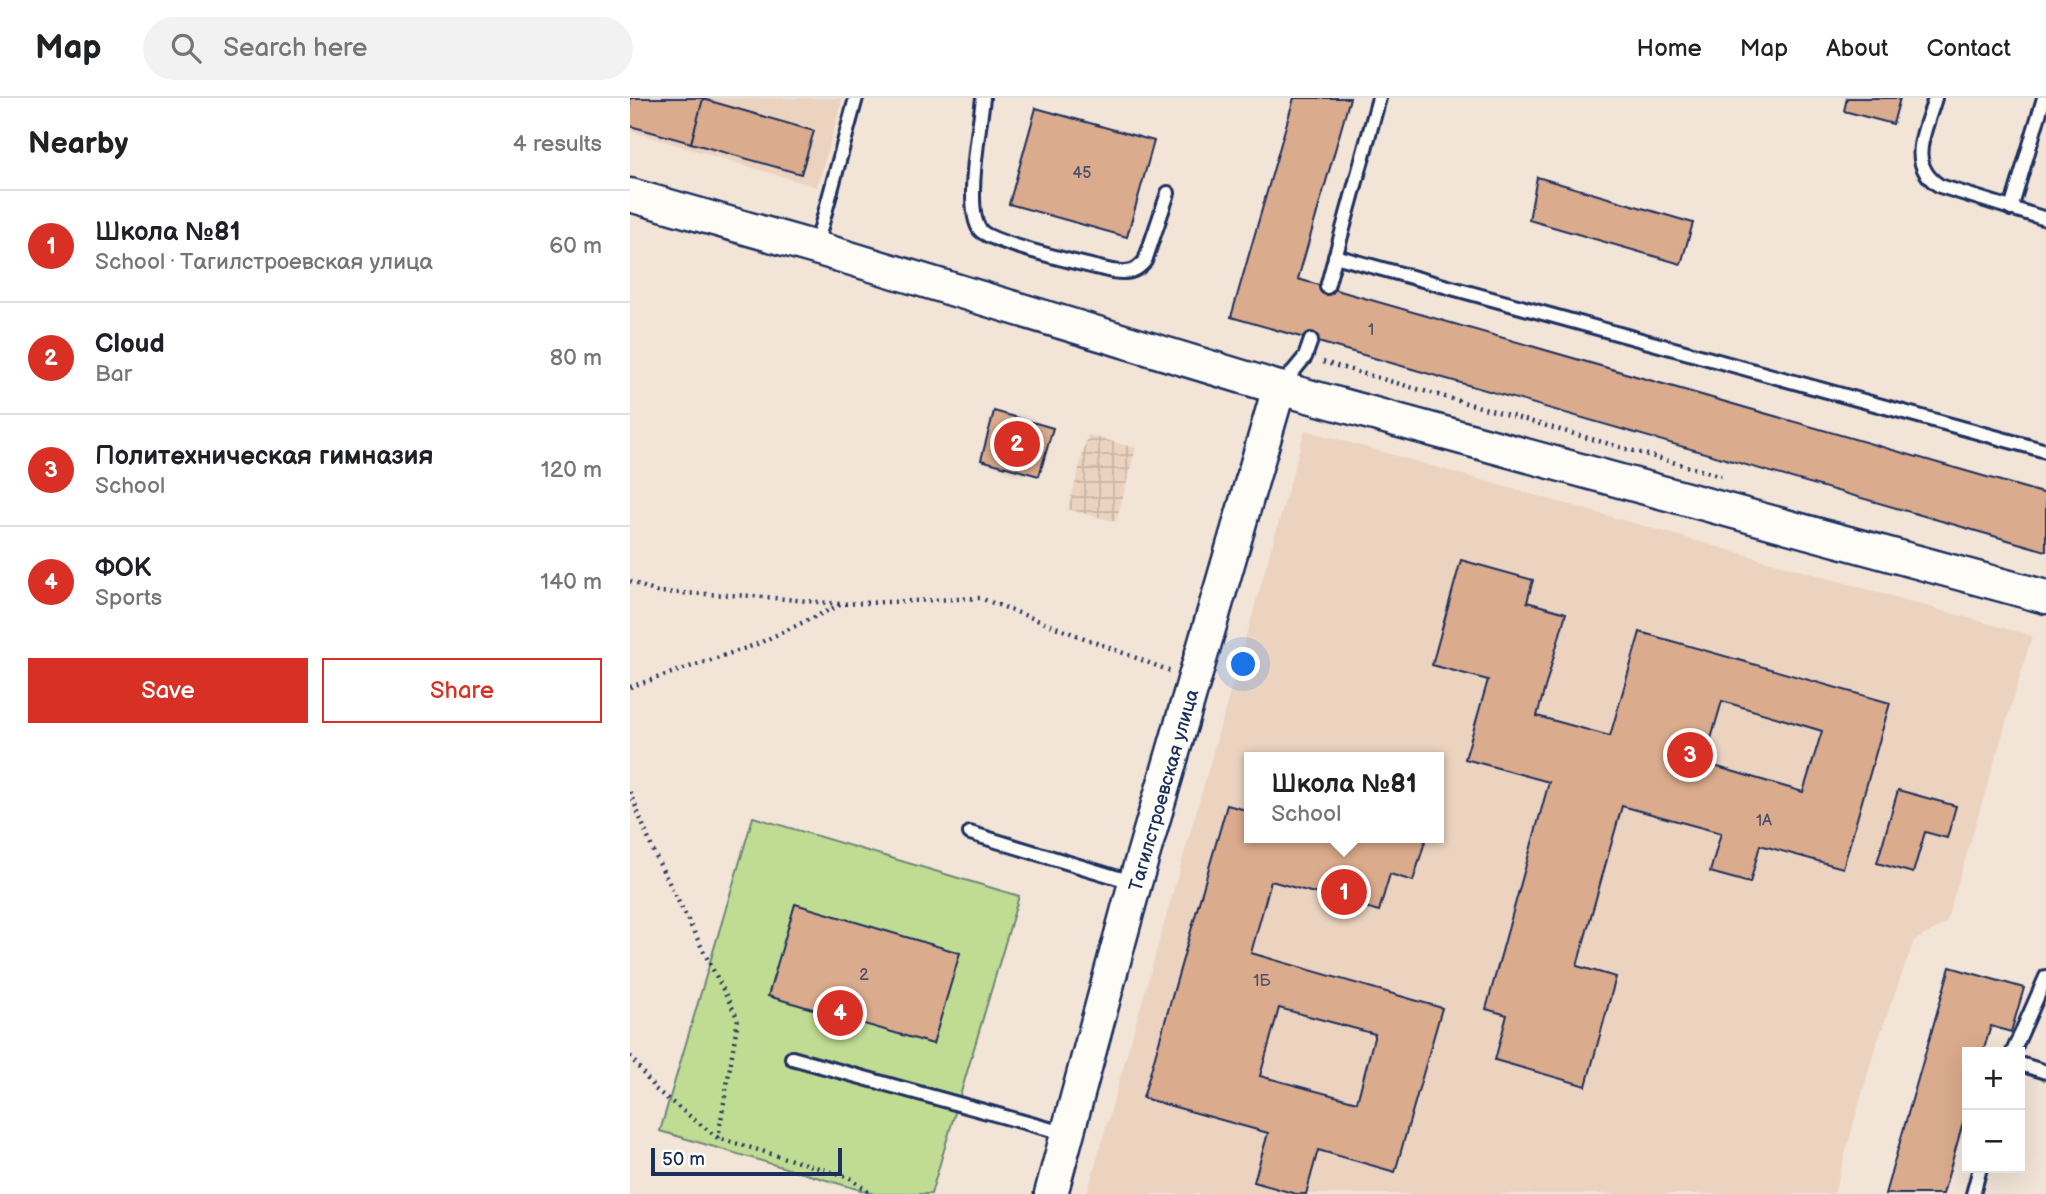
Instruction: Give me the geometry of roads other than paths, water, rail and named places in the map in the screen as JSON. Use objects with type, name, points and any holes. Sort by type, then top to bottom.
[{"type":"street","points":[[630,195],[1279,387],[2046,597]]},
{"type":"street","name":"Тагилстроевская улица","points":[[1051,1194],[1135,883],[1279,387]]},
{"type":"lane","points":[[816,248],[856,98]]},
{"type":"lane","points":[[983,98],[972,198],[975,222],[982,233],[1005,242],[1112,271],[1129,273],[1138,269],[1145,261],[1168,193]]},
{"type":"lane","points":[[1327,287],[1379,98]]},
{"type":"lane","points":[[1935,98],[1921,146],[1920,159],[1929,179],[1940,186],[2046,219]]},
{"type":"lane","points":[[2011,209],[2044,98]]},
{"type":"lane","points":[[1335,256],[2046,451]]},
{"type":"lane","points":[[1279,387],[1305,357],[1311,340]]},
{"type":"lane","points":[[970,832],[1135,883]]},
{"type":"lane","points":[[2015,1047],[2046,977]]},
{"type":"lane","points":[[792,1058],[1067,1134]]},
{"type":"lane","points":[[2025,1066],[2046,1072]]},
{"type":"lane","points":[[1973,1194],[1979,1173]]},
{"type":"place","name":"Cloud","points":[[1017,444]]},
{"type":"place","name":"Политехническая гимназия","points":[[1690,755]]},
{"type":"place","name":"Школа №81","points":[[1344,892]]},
{"type":"place","name":"ФОК","points":[[840,1013]]}]
